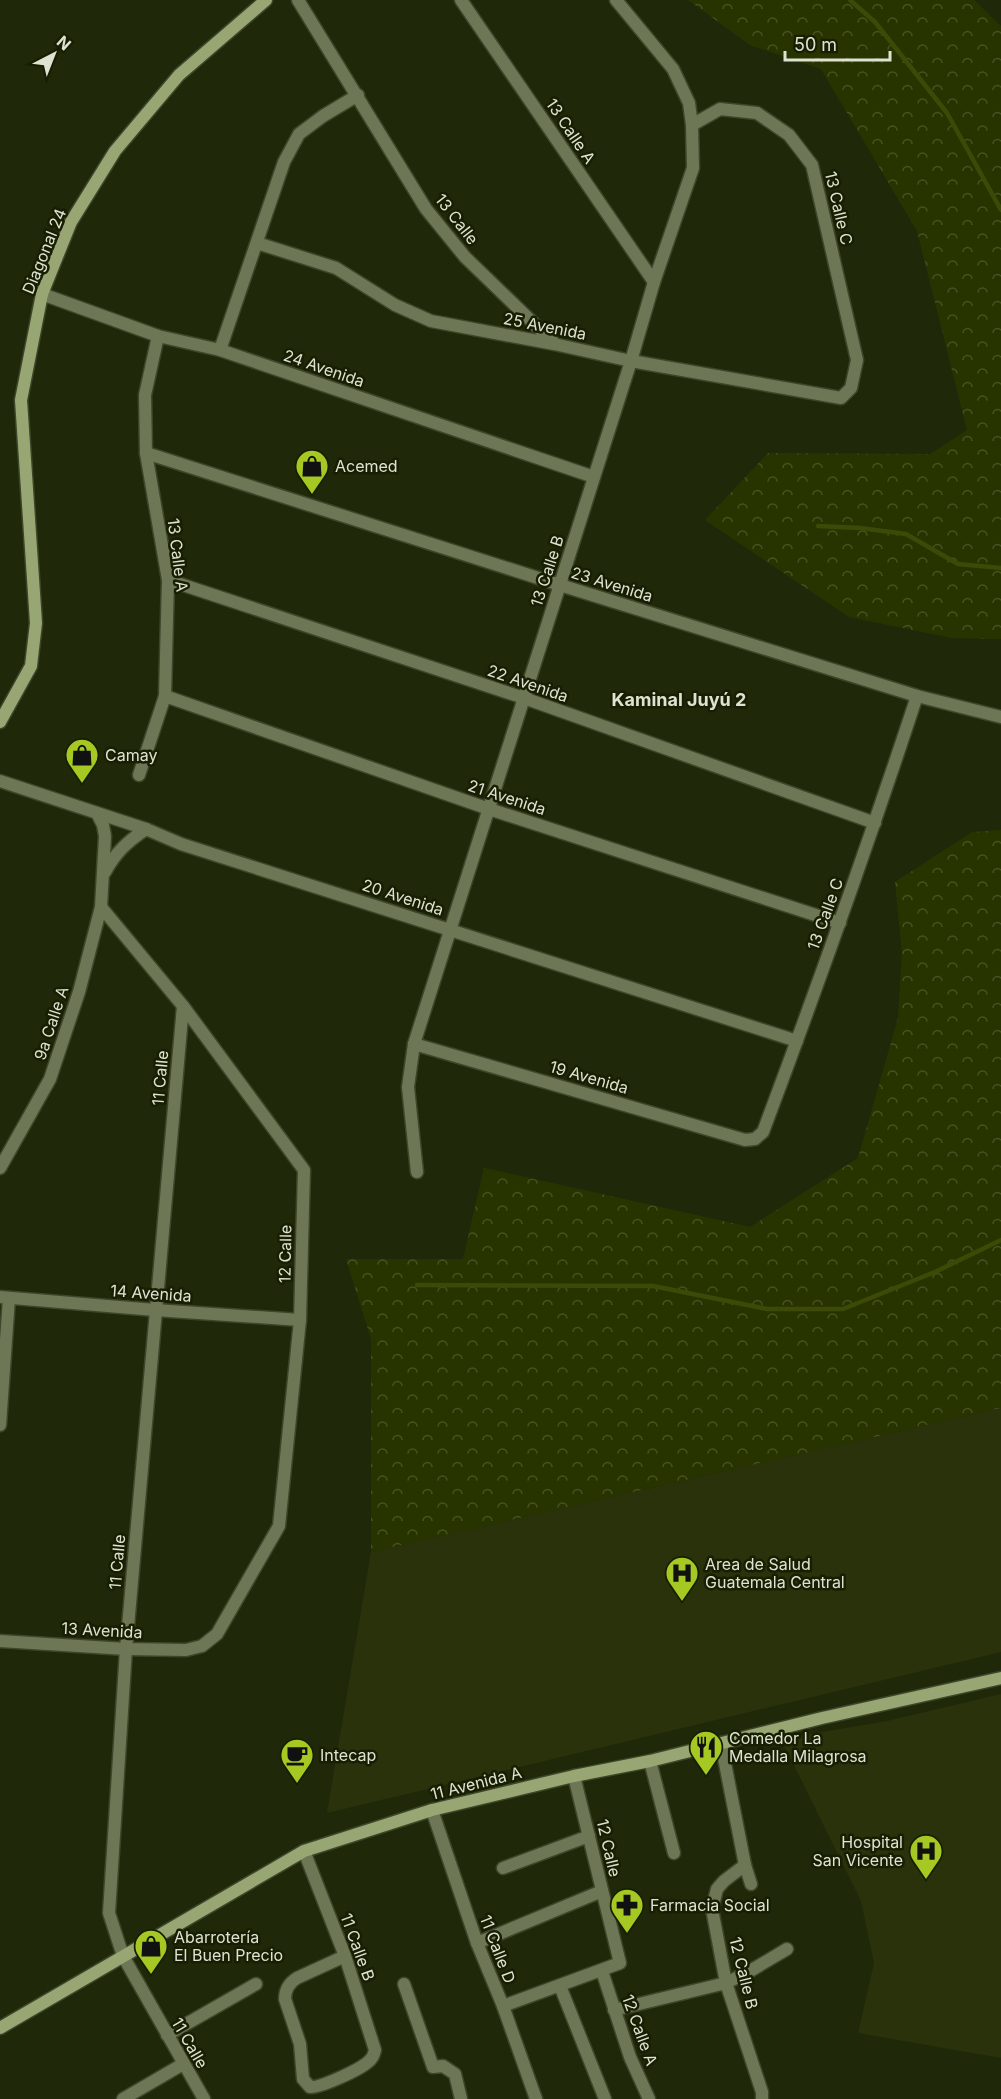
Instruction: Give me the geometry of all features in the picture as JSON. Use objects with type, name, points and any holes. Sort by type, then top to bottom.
[{"type":"street","name":"Diagonal 24","points":[[0,722],[31,666],[36,623],[21,400],[42,294],[71,222],[115,151],[179,75],[266,0]]},
{"type":"street","name":"13 Calle","points":[[298,0],[426,209],[465,257],[554,344]]},
{"type":"street","name":"13 Calle A","points":[[461,0],[654,282]]},
{"type":"street","name":"13 Calle B","points":[[417,1172],[408,1087],[414,1044],[654,282],[693,168],[689,103],[673,69],[616,0]]},
{"type":"street","points":[[220,350],[284,162],[299,134],[358,95]]},
{"type":"street","name":"13 Calle C","points":[[692,125],[720,109],[757,113],[789,135],[812,165],[857,360],[851,388],[841,398]]},
{"type":"street","name":"25 Avenida","points":[[256,243],[336,268],[395,305],[431,321],[631,361],[841,398]]},
{"type":"street","name":"24 Avenida","points":[[42,294],[158,336],[220,350],[594,477]]},
{"type":"street","name":"13 Calle A","points":[[140,776],[165,696],[168,580],[146,453],[146,395],[158,336]]},
{"type":"street","name":"23 Avenida","points":[[146,453],[917,696],[1001,717]]},
{"type":"street","name":"22 Avenida","points":[[168,580],[524,698],[875,823]]},
{"type":"street","name":"21 Avenida","points":[[165,696],[489,809],[840,923]]},
{"type":"street","name":"13 Calle C","points":[[755,1139],[763,1132],[797,1041],[875,823],[917,696]]},
{"type":"street","name":"20 Avenida","points":[[0,781],[146,829],[181,844],[797,1041]]},
{"type":"street","name":"9a Calle A","points":[[0,1168],[50,1079],[79,992],[101,907],[105,836],[97,813]]},
{"type":"street","name":"9a Calle A","points":[[103,876],[114,855],[146,829]]},
{"type":"street","name":"12 Calle","points":[[101,907],[183,1006],[304,1170],[300,1320],[279,1526],[218,1634],[202,1646]]},
{"type":"street","name":"11 Calle","points":[[183,1006],[126,1649],[109,1913],[123,1956],[204,2099]]},
{"type":"street","name":"19 Avenida","points":[[414,1044],[745,1140],[755,1139]]},
{"type":"street","points":[[0,1425],[4,1297]]},
{"type":"street","name":"14 Avenida","points":[[4,1297],[300,1320]]},
{"type":"street","name":"13 Avenida","points":[[0,1641],[126,1649],[186,1650],[202,1646]]},
{"type":"street","name":"11 Avenida A","points":[[0,2028],[304,1851],[432,1810],[1001,1678]]},
{"type":"street","points":[[722,1743],[745,1865],[751,1884]]},
{"type":"street","points":[[650,1761],[674,1853]]},
{"type":"street","name":"12 Calle","points":[[574,1776],[620,1964],[602,1971]]},
{"type":"street","name":"11 Calle D","points":[[432,1810],[477,1943],[503,2006],[536,2099]]},
{"type":"street","points":[[503,1868],[590,1836]]},
{"type":"street","name":"11 Calle B","points":[[304,1851],[345,1956],[374,2043],[374,2055],[366,2064],[320,2086],[310,2087],[303,2079],[300,2044],[285,1999],[288,1986],[297,1978],[345,1956]]},
{"type":"street","name":"12 Calle B","points":[[745,1865],[717,1889],[712,1909],[726,1983],[762,2092],[762,2099]]},
{"type":"street","points":[[477,1943],[602,1891]]},
{"type":"street","points":[[614,2010],[726,1983],[787,1949]]},
{"type":"street","points":[[503,2006],[602,1971]]},
{"type":"street","name":"12 Calle A","points":[[602,1971],[630,2057],[650,2099]]},
{"type":"street","points":[[166,2035],[256,1984]]},
{"type":"street","points":[[404,1984],[433,2067],[443,2066],[455,2074],[461,2099]]},
{"type":"street","points":[[560,1986],[605,2099]]},
{"type":"street","points":[[123,2099],[183,2064]]},
{"type":"shaded area","name":"Area de Salud Guatemala Central","points":[[1001,1408],[1001,1652],[327,1813],[371,1552]]},
{"type":"shaded area","name":"Hospital San Vicente","points":[[1001,1694],[1001,2058],[858,2033],[874,1963],[861,1901],[781,1739],[887,1721]]},
{"type":"green space","points":[[688,0],[974,0],[1001,26],[1001,639],[952,638],[849,617],[705,520],[768,453],[930,454],[967,430],[917,231],[821,69],[750,45]]},
{"type":"green space","points":[[1001,830],[1001,1408],[371,1552],[371,1339],[346,1259],[463,1259],[484,1168],[750,1227],[858,1158],[898,1018],[902,953],[895,882],[972,832]]},
{"type":"waterway","points":[[850,0],[875,22],[947,113],[1001,210]]},
{"type":"waterway","points":[[818,526],[860,528],[906,534],[958,564],[1001,568]]},
{"type":"waterway","points":[[417,1285],[653,1286],[767,1309],[843,1309],[935,1272],[1001,1240]]},
{"type":"place","name":"Acemed","points":[[312,495]]},
{"type":"place","name":"Camay","points":[[82,784]]},
{"type":"place","name":"Area de Salud Guatemala Central","points":[[682,1602]]},
{"type":"place","name":"Comedor La Medalla Milagrosa","points":[[706,1776]]},
{"type":"place","name":"Intecap","points":[[297,1784]]},
{"type":"place","name":"Hospital San Vicente","points":[[926,1880]]},
{"type":"place","name":"Farmacia Social","points":[[627,1934]]},
{"type":"place","name":"Abarrotería El Buen Precio","points":[[151,1975]]},
{"type":"district","name":"Kaminal Juyú 2","points":[[679,699]]}]
